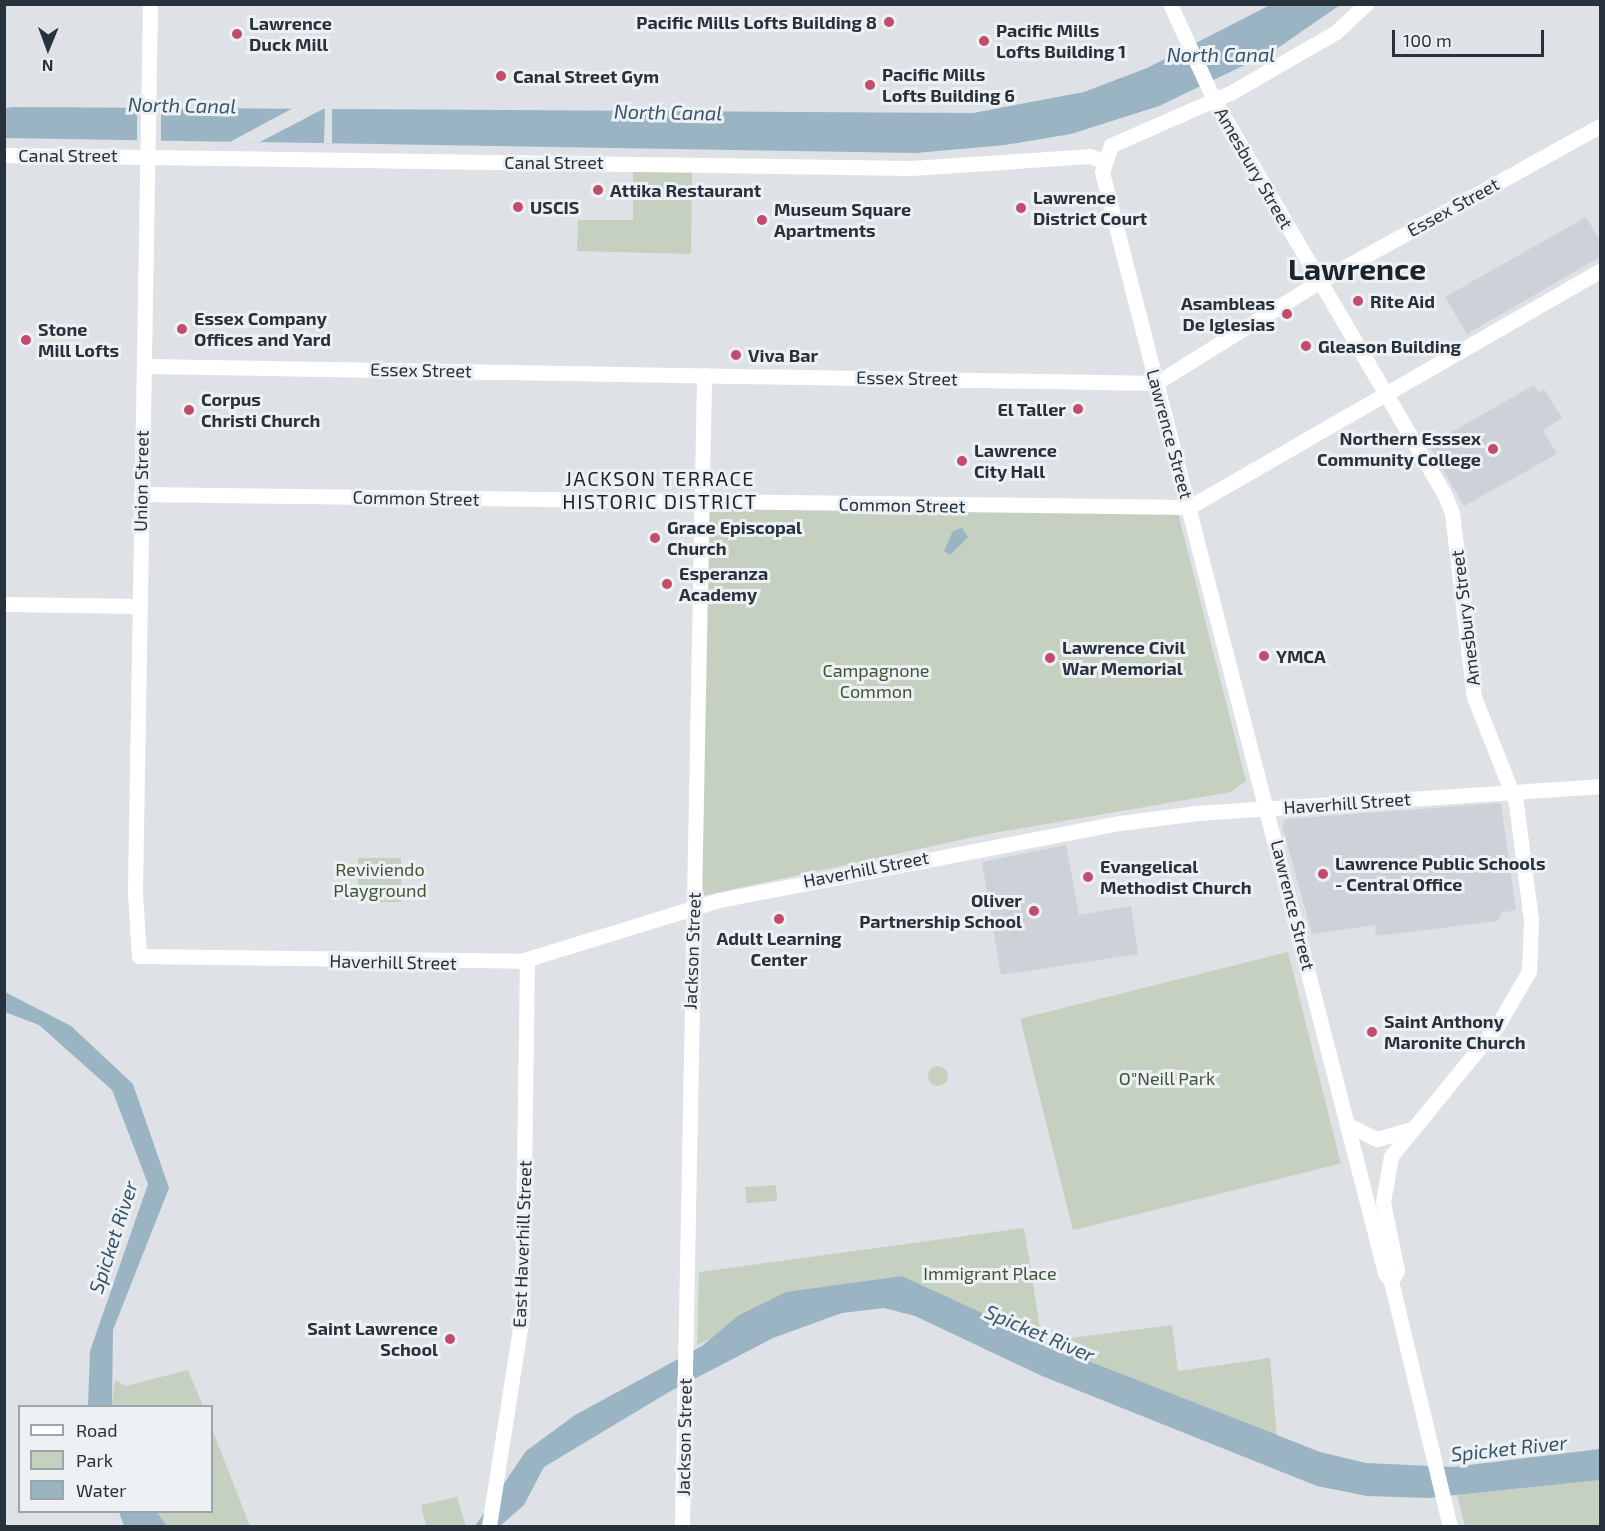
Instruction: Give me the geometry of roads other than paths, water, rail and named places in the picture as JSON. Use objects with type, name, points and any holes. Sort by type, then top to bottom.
[{"type":"main road","name":"Union Street","points":[[139,956],[139,606],[150,4]]},
{"type":"main road","name":"Amesbury Street","points":[[1170,4],[1211,94],[1388,394],[1452,513],[1474,697],[1511,792],[1531,920],[1529,971],[1497,1026],[1413,1127],[1383,1173],[1383,1202],[1397,1271],[1391,1281]]},
{"type":"main road","points":[[1102,161],[1111,145],[1336,32],[1366,4]]},
{"type":"main road","name":"Essex Street","points":[[144,366],[1156,383],[1320,281],[1600,126]]},
{"type":"main road","name":"Canal Street","points":[[4,154],[149,148],[565,162],[911,168],[1090,156],[1102,161]]},
{"type":"main road","name":"Lawrence Street","points":[[1102,161],[1156,383],[1350,1126],[1385,1273],[1391,1281],[1450,1527]]},
{"type":"main road","points":[[1189,507],[1600,271]]},
{"type":"main road","name":"Jackson Street","points":[[682,1527],[704,375]]},
{"type":"main road","name":"Common Street","points":[[141,494],[1189,507]]},
{"type":"main road","points":[[4,604],[139,606]]},
{"type":"main road","name":"Haverhill Street","points":[[139,956],[527,960],[693,908],[874,866],[1120,823],[1268,808],[1600,786]]},
{"type":"main road","name":"East Haverhill Street","points":[[489,1527],[522,1316],[527,960]]},
{"type":"main road","points":[[1350,1126],[1389,1139],[1413,1127]]},
{"type":"water","name":"North Canal","points":[[1270,5],[1340,5],[1272,52],[1159,106],[1071,134],[1005,145],[916,153],[5,138],[4,108],[16,107],[973,113],[1084,92],[1147,68]]},
{"type":"water","points":[[962,528],[968,537],[950,555],[944,551],[953,531]]},
{"type":"water","points":[[5,992],[71,1026],[133,1084],[169,1188],[113,1330],[112,1405],[88,1405],[90,1351],[148,1184],[112,1090],[39,1025],[5,1012]]},
{"type":"water","points":[[902,1276],[1071,1354],[1320,1452],[1366,1463],[1453,1467],[1600,1449],[1600,1480],[1427,1498],[1367,1496],[1317,1486],[1042,1376],[915,1316],[884,1308],[842,1313],[773,1338],[669,1392],[544,1467],[524,1505],[500,1526],[475,1526],[526,1451],[575,1415],[702,1346],[739,1315],[786,1292]]},
{"type":"water","points":[[119,1513],[158,1513],[167,1526],[124,1526]]},
{"type":"place","name":"Pacific Mills Lofts Building 8","points":[[889,22]]},
{"type":"place","name":"Lawrence Duck Mill","points":[[237,34]]},
{"type":"place","name":"Pacific Mills Lofts Building 1","points":[[984,41]]},
{"type":"place","name":"Canal Street Gym","points":[[501,76]]},
{"type":"place","name":"Pacific Mills Lofts Building 6","points":[[870,85]]},
{"type":"place","name":"Attika Restaurant","points":[[598,190]]},
{"type":"place","name":"USCIS","points":[[518,207]]},
{"type":"place","name":"Lawrence District Court","points":[[1021,208]]},
{"type":"place","name":"Museum Square Apartments","points":[[762,220]]},
{"type":"place","name":"Rite Aid","points":[[1358,301]]},
{"type":"place","name":"Asambleas De Iglesias","points":[[1287,314]]},
{"type":"place","name":"Essex Company Offices and Yard","points":[[182,329]]},
{"type":"place","name":"Stone Mill Lofts","points":[[26,340]]},
{"type":"place","name":"Gleason Building","points":[[1306,346]]},
{"type":"place","name":"Viva Bar","points":[[736,355]]},
{"type":"place","name":"El Taller","points":[[1078,409]]},
{"type":"place","name":"Corpus Christi Church","points":[[189,410]]},
{"type":"place","name":"Northern Esssex Community College","points":[[1493,449]]},
{"type":"place","name":"Lawrence City Hall","points":[[962,461]]},
{"type":"place","name":"Grace Episcopal Church","points":[[655,538]]},
{"type":"place","name":"Esperanza Academy","points":[[667,584]]},
{"type":"place","name":"YMCA","points":[[1264,656]]},
{"type":"place","name":"Lawrence Civil War Memorial","points":[[1050,658]]},
{"type":"place","name":"Lawrence Public Schools - Central Office","points":[[1323,874]]},
{"type":"place","name":"Evangelical Methodist Church","points":[[1088,877]]},
{"type":"place","name":"Oliver Partnership School","points":[[1034,911]]},
{"type":"place","name":"Adult Learning Center","points":[[779,919]]},
{"type":"place","name":"Saint Anthony Maronite Church","points":[[1372,1032]]},
{"type":"place","name":"Saint Lawrence School","points":[[450,1339]]},
{"type":"district","name":"Lawrence","points":[[1357,268]]},
{"type":"district","name":"JACKSON TERRACE HISTORIC DISTRICT","points":[[660,490]]},
{"type":"park label","name":"Campagnone Common","points":[[876,681]]},
{"type":"park label","name":"Reviviendo Playground","points":[[380,880]]},
{"type":"park label","name":"O\"Neill Park","points":[[1167,1078]]},
{"type":"park label","name":"Immigrant Place","points":[[990,1273]]},
{"type":"water label","name":"Spicket River","points":[[113,1237]]},
{"type":"water label","name":"Spicket River","points":[[1040,1333]]},
{"type":"water label","name":"Spicket River","points":[[1509,1448]]}]
